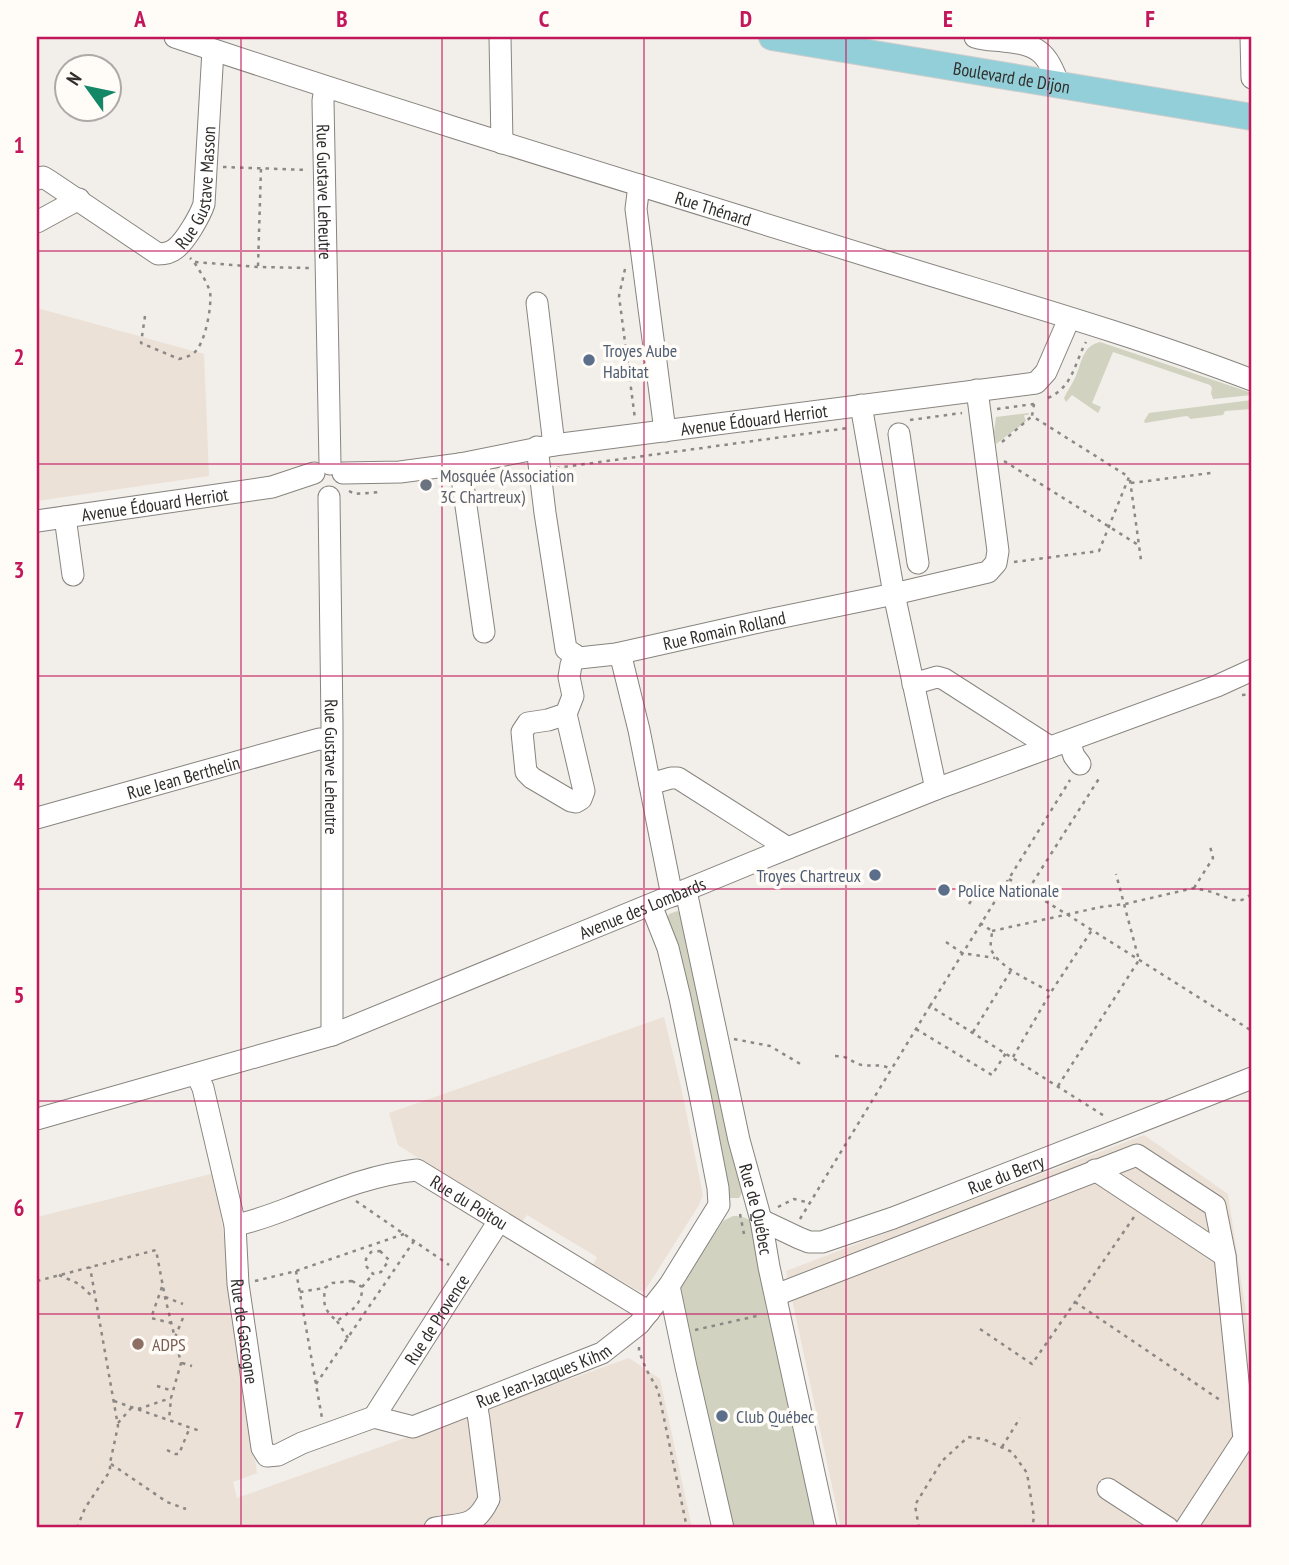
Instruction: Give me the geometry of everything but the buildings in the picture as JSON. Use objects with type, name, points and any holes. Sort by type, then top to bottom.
[{"type":"main road","name":"Boulevard de Dijon","points":[[772,37],[1252,116]]},
{"type":"street","name":"Rue Thénard","points":[[175,37],[324,87],[1214,365],[1252,380]]},
{"type":"street","points":[[500,37],[502,143]]},
{"type":"street","points":[[975,37],[1036,48],[1053,67],[1059,85]]},
{"type":"street","points":[[1251,37],[1252,78]]},
{"type":"street","name":"Rue Gustave Masson","points":[[37,179],[43,177],[79,199],[158,254],[175,249],[200,217],[204,204],[213,50]]},
{"type":"street","name":"Rue Gustave Leheutre","points":[[324,87],[330,512],[332,1035]]},
{"type":"street","points":[[639,185],[636,209],[665,431]]},
{"type":"street","points":[[37,222],[79,199]]},
{"type":"street","points":[[537,303],[545,446],[546,525],[566,649],[575,655],[570,665],[569,677],[573,696],[566,714]]},
{"type":"street","name":"Avenue Édouard Herriot","points":[[37,521],[272,487],[460,464],[545,446],[1036,383],[1046,372],[1069,319]]},
{"type":"street","points":[[977,390],[998,551],[996,563]]},
{"type":"street","points":[[861,405],[894,594],[936,789]]},
{"type":"street","points":[[899,434],[920,522],[918,563]]},
{"type":"street","points":[[460,464],[484,632]]},
{"type":"street","points":[[65,517],[72,575]]},
{"type":"street","points":[[883,527],[920,522]]},
{"type":"street","name":"Rue Romain Rolland","points":[[575,655],[616,654],[894,594],[988,572],[996,563]]},
{"type":"street","name":"Rue de Québec","points":[[616,654],[622,661],[739,1140],[764,1211],[776,1295],[826,1528]]},
{"type":"street","name":"Avenue des Lombards","points":[[37,1119],[332,1035],[936,789],[1249,674]]},
{"type":"street","points":[[913,684],[937,677],[944,679],[1060,744],[1080,764]]},
{"type":"street","name":"Rue Jean Berthelin","points":[[37,818],[319,739],[331,740]]},
{"type":"street","points":[[650,784],[678,778],[788,848]]},
{"type":"street","name":"Rue de Québec","points":[[651,905],[668,948],[690,1086],[718,1188],[719,1205],[669,1286]]},
{"type":"street","name":"Rue de Gascogne","points":[[197,1074],[203,1088],[235,1224],[238,1284],[262,1448],[267,1456],[278,1455],[325,1435],[384,1419]]},
{"type":"street","name":"Rue du Berry","points":[[764,1211],[799,1238],[809,1242],[821,1242],[893,1218],[1252,1078]]},
{"type":"street","points":[[776,1295],[1137,1155],[1215,1206],[1225,1256],[1241,1414],[1248,1439],[1186,1528]]},
{"type":"street","name":"Rue du Poitou","points":[[235,1224],[255,1222],[339,1189],[394,1172],[416,1170],[499,1221],[644,1318]]},
{"type":"street","points":[[1094,1170],[1225,1256]]},
{"type":"street","points":[[719,1205],[764,1211]]},
{"type":"street","name":"Rue de Provence","points":[[384,1419],[464,1276],[499,1221]]},
{"type":"street","points":[[669,1286],[723,1528]]},
{"type":"street","name":"Rue Jean-Jacques Kihm","points":[[384,1419],[413,1427],[602,1353],[644,1318],[669,1286]]},
{"type":"street","points":[[435,1528],[472,1522],[484,1510],[489,1499],[480,1420],[475,1402]]},
{"type":"street","points":[[1108,1489],[1168,1528]]},
{"type":"path","points":[[206,166],[325,170]]},
{"type":"path","points":[[258,267],[261,168]]},
{"type":"path","points":[[175,249],[195,262],[258,267],[326,268]]},
{"type":"path","points":[[145,316],[141,343],[179,359],[191,355],[199,347],[209,318],[210,291],[195,262]]},
{"type":"path","points":[[626,267],[619,296],[638,434]]},
{"type":"path","points":[[994,448],[1028,421],[1032,416],[1034,404]]},
{"type":"path","points":[[1032,416],[1129,477],[1141,560]]},
{"type":"path","points":[[995,455],[1140,547]]},
{"type":"path","points":[[1130,483],[1211,473]]},
{"type":"path","points":[[996,563],[1099,551],[1129,477]]},
{"type":"path","points":[[799,1220],[1080,764]]},
{"type":"path","points":[[1028,890],[1100,777]]},
{"type":"path","points":[[1194,888],[1213,858],[1210,846]]},
{"type":"path","points":[[1058,1086],[1139,960],[1116,874]]},
{"type":"path","points":[[1009,879],[1252,1031]]},
{"type":"path","points":[[980,923],[992,931],[1194,888],[1233,900],[1242,900],[1252,894]]},
{"type":"path","points":[[995,889],[1000,892]]},
{"type":"path","points":[[969,904],[973,898]]},
{"type":"path","points":[[1013,1057],[1092,930]]},
{"type":"path","points":[[992,931],[991,948],[996,958],[1051,992]]},
{"type":"path","points":[[946,942],[962,953],[996,958]]},
{"type":"path","points":[[973,1032],[1012,970]]},
{"type":"path","points":[[930,1006],[1115,1122],[1117,1131]]},
{"type":"path","points":[[916,1029],[992,1075],[1006,1053]]},
{"type":"path","points":[[733,1039],[770,1046],[802,1065]]},
{"type":"path","points":[[835,1056],[846,1056],[861,1065],[886,1066],[891,1069]]},
{"type":"path","points":[[339,1189],[464,1276]]},
{"type":"path","points":[[764,1211],[794,1199],[810,1203]]},
{"type":"path","points":[[980,1329],[1032,1364],[1144,1202]]},
{"type":"path","points":[[238,1284],[296,1271],[404,1234]]},
{"type":"path","points":[[316,1384],[414,1241]]},
{"type":"path","points":[[337,1321],[358,1304],[362,1287],[373,1273],[381,1272],[389,1260],[380,1251],[378,1243]]},
{"type":"path","points":[[37,1280],[156,1250],[181,1363],[171,1398],[169,1420]]},
{"type":"path","points":[[373,1273],[366,1266],[366,1259],[371,1252],[380,1251]]},
{"type":"path","points":[[77,1528],[85,1508],[110,1471],[118,1423],[90,1267]]},
{"type":"path","points":[[296,1271],[325,1435]]},
{"type":"path","points":[[59,1275],[79,1284],[95,1300]]},
{"type":"path","points":[[300,1292],[325,1288],[332,1283],[352,1282],[362,1287]]},
{"type":"path","points":[[163,1284],[152,1318],[171,1323]]},
{"type":"path","points":[[325,1288],[323,1300],[327,1312],[337,1321],[348,1338]]},
{"type":"path","points":[[165,1297],[183,1304]]},
{"type":"path","points":[[1075,1302],[1241,1414]]},
{"type":"path","points":[[679,1333],[762,1315]]},
{"type":"path","points":[[175,1338],[183,1318]]},
{"type":"path","points":[[644,1318],[639,1351],[658,1390],[687,1528]]},
{"type":"path","points":[[181,1363],[192,1366]]},
{"type":"path","points":[[157,1386],[173,1391]]},
{"type":"path","points":[[138,1409],[171,1398]]},
{"type":"path","points":[[114,1401],[200,1431]]},
{"type":"path","points":[[118,1423],[132,1407]]},
{"type":"path","points":[[1002,1447],[1020,1418]]},
{"type":"path","points":[[167,1450],[179,1454],[190,1427]]},
{"type":"path","points":[[919,1528],[915,1505],[942,1461],[968,1437],[983,1439],[1012,1452],[1027,1473],[1034,1517],[1032,1528]]},
{"type":"path","points":[[110,1463],[167,1502],[186,1509]]},
{"type":"shaded area","points":[[37,308],[204,354],[209,476],[37,501]]},
{"type":"shaded area","points":[[664,1017],[703,1195],[644,1292],[593,1265],[597,1257],[527,1215],[521,1223],[398,1145],[389,1113]]},
{"type":"shaded area","points":[[1144,1135],[1228,1194],[1252,1352],[1252,1528],[841,1528],[786,1271]]},
{"type":"shaded area","points":[[215,1173],[257,1473],[233,1482],[237,1498],[629,1358],[660,1379],[692,1528],[37,1528],[37,1217]]},
{"type":"green space","points":[[1100,342],[1252,395],[1213,399],[1210,385],[1113,352],[1092,403],[1101,407],[1098,413],[1072,395],[1066,402],[1064,398],[1074,381],[1083,356],[1089,347]]},
{"type":"green space","points":[[1252,400],[1252,409],[1225,411],[1223,415],[1144,421],[1149,413]]},
{"type":"green space","points":[[1029,413],[1024,416],[1024,423],[996,444],[996,417]]},
{"type":"green space","points":[[677,911],[682,913],[745,1188],[739,1198],[726,1195],[667,919],[669,914]]},
{"type":"green space","points":[[733,1216],[745,1218],[755,1225],[821,1528],[727,1528],[679,1292],[723,1221]]},
{"type":"place","name":"Troyes Aube Habitat","points":[[589,360]]},
{"type":"place","name":"Mosquée (Association 3C Chartreux)","points":[[426,485]]},
{"type":"place","name":"Troyes Chartreux","points":[[875,875]]},
{"type":"place","name":"Police Nationale","points":[[944,890]]},
{"type":"place","name":"ADPS","points":[[138,1344]]},
{"type":"place","name":"Club Québec","points":[[722,1416]]}]
